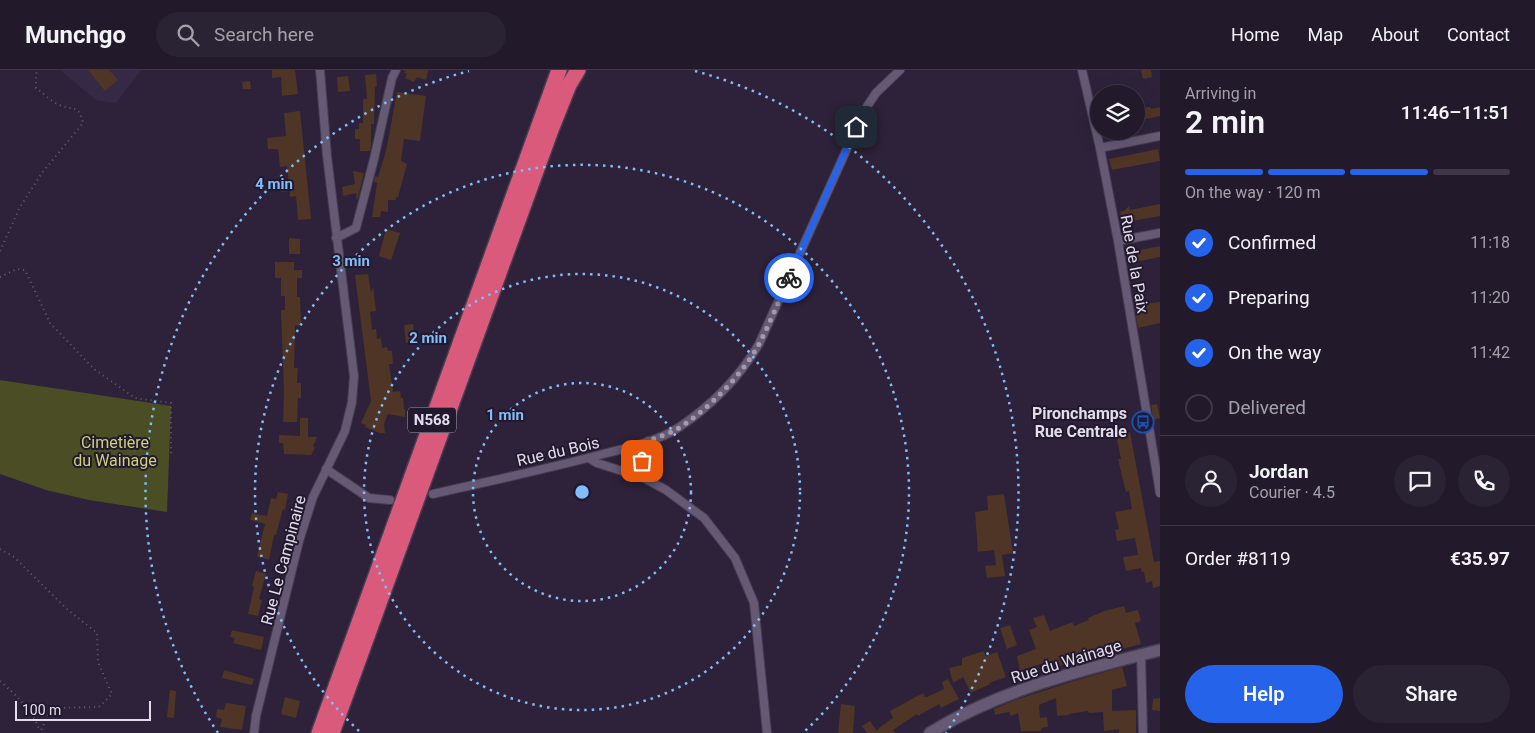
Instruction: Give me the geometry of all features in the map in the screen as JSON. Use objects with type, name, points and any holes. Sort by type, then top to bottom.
[{"type":"highway","name":"N568","points":[[332,733],[551,130],[569,85],[578,70]]},
{"type":"highway","name":"N568","points":[[319,733],[558,72]]},
{"type":"street","name":"Rue Le Campinaire","points":[[254,733],[256,716],[299,541],[313,497],[345,431],[352,402],[354,376],[336,238],[320,70]]},
{"type":"street","points":[[336,238],[356,228],[392,78],[396,70]]},
{"type":"street","name":"Rue du Bois","points":[[433,494],[636,446],[677,429],[727,388],[746,365],[759,344],[864,111],[876,94],[900,70]]},
{"type":"street","name":"Rue de la Paix","points":[[1082,70],[1100,148],[1118,241],[1160,493]]},
{"type":"street","points":[[1100,148],[1160,136]]},
{"type":"street","points":[[1118,241],[1160,232]]},
{"type":"street","points":[[1150,438],[1160,436]]},
{"type":"street","points":[[644,478],[642,461],[648,441]]},
{"type":"street","points":[[589,458],[597,463],[644,478],[666,490],[704,518],[735,558],[754,603],[767,733]]},
{"type":"street","points":[[326,469],[369,498],[390,500]]},
{"type":"street","name":"Rue du Wainage","points":[[930,733],[954,718],[1036,684],[1160,650]]},
{"type":"street","points":[[1141,655],[1143,733]]},
{"type":"path","points":[[0,251],[20,207],[42,173],[83,123],[82,116],[75,108],[59,105],[36,88],[36,74],[38,70]]},
{"type":"path","points":[[0,278],[17,269],[25,270],[50,323],[94,369],[135,398],[171,403],[171,456]]},
{"type":"path","points":[[0,549],[14,558],[68,610],[97,634],[98,662],[112,694],[98,707],[55,708],[47,717],[40,732]]},
{"type":"path","points":[[0,681],[22,701],[35,718],[40,732]]},
{"type":"shaded area","points":[[60,70],[141,70],[116,103],[96,100]]},
{"type":"green space","name":"Cimetière du Wainage","points":[[0,380],[171,406],[167,512],[89,500],[46,490],[0,474]]},
{"type":"building","points":[[88,70],[109,70],[118,80],[105,91]]},
{"type":"building","points":[[272,70],[295,70],[298,94],[282,96],[281,77],[272,78]]},
{"type":"building","points":[[402,70],[428,70],[426,80],[417,77],[414,82],[405,78],[407,74],[403,72],[407,72]]},
{"type":"building","points":[[1141,70],[1151,70],[1152,77],[1143,79]]},
{"type":"building","points":[[376,74],[377,86],[375,87],[374,124],[371,124],[370,151],[360,151],[360,139],[355,139],[355,129],[359,129],[359,123],[363,123],[363,99],[367,99],[365,75]]},
{"type":"building","points":[[348,76],[350,91],[338,92],[337,77]]},
{"type":"building","points":[[250,81],[251,89],[243,89],[242,82]]},
{"type":"building","points":[[397,92],[426,96],[420,141],[404,139],[401,161],[407,164],[398,197],[396,197],[396,200],[388,200],[388,212],[381,211],[380,217],[372,217],[377,183],[374,182],[375,176],[378,177],[386,151]]},
{"type":"building","points":[[1150,107],[1151,109],[1160,107],[1160,116],[1145,119],[1145,108]]},
{"type":"building","points":[[300,111],[311,219],[298,220],[296,196],[290,197],[290,191],[281,192],[280,185],[289,184],[287,166],[280,167],[278,149],[268,149],[267,138],[286,136],[284,113]]},
{"type":"building","points":[[1158,149],[1160,161],[1112,170],[1109,159]]},
{"type":"building","points":[[353,171],[364,173],[357,201],[356,193],[343,196],[342,187],[355,184]]},
{"type":"building","points":[[1160,204],[1160,216],[1122,223],[1120,212],[1129,206],[1130,210]]},
{"type":"building","points":[[386,229],[400,233],[391,260],[379,256]]},
{"type":"building","points":[[289,238],[300,239],[300,254],[289,254]]},
{"type":"building","points":[[1160,246],[1160,257],[1130,263],[1128,252]]},
{"type":"building","points":[[275,262],[294,262],[294,270],[302,270],[302,278],[297,278],[297,297],[300,297],[301,325],[295,326],[294,368],[298,368],[297,383],[301,383],[301,398],[298,398],[297,422],[283,422],[284,392],[281,310],[285,310],[285,296],[281,296],[281,278],[275,278]]},
{"type":"building","points":[[368,274],[371,293],[373,287],[376,311],[370,312],[372,330],[376,329],[377,339],[381,338],[382,348],[387,347],[388,351],[392,351],[393,364],[389,364],[393,392],[400,391],[405,409],[405,417],[388,414],[384,424],[385,433],[365,427],[366,425],[361,423],[371,401],[355,275]]},
{"type":"building","points":[[1160,302],[1160,323],[1138,328],[1134,305]]},
{"type":"building","points":[[413,324],[415,342],[406,343],[404,325]]},
{"type":"building","points":[[1157,404],[1160,418],[1153,420],[1151,405]]},
{"type":"building","points":[[300,418],[308,418],[308,437],[317,437],[313,446],[315,448],[311,455],[284,454],[283,443],[279,443],[279,435],[300,436]]},
{"type":"building","points":[[1130,432],[1154,562],[1160,561],[1160,586],[1153,588],[1152,581],[1146,583],[1144,572],[1142,572],[1141,568],[1126,571],[1123,557],[1138,555],[1135,538],[1117,541],[1115,530],[1119,529],[1115,512],[1132,509],[1129,491],[1126,492],[1118,459],[1121,459],[1116,434]]},
{"type":"building","points":[[278,492],[288,494],[285,510],[283,509],[276,535],[274,535],[269,560],[257,556],[265,524],[250,520],[252,513],[267,516],[271,498],[276,499]]},
{"type":"building","points":[[1004,494],[1013,553],[1002,555],[1005,576],[987,578],[985,566],[996,565],[994,550],[978,552],[975,512],[988,510],[987,496]]},
{"type":"building","points":[[256,571],[266,574],[259,599],[262,600],[258,616],[248,614]]},
{"type":"building","points":[[1124,606],[1126,613],[1138,610],[1141,621],[1135,623],[1141,644],[1056,667],[1051,668],[1049,661],[1020,671],[1017,656],[1036,649],[1029,630],[1037,627],[1033,618],[1044,615],[1050,631],[1072,622],[1074,626],[1104,611]]},
{"type":"building","points":[[1010,625],[1017,645],[1007,649],[1000,628]]},
{"type":"building","points":[[232,630],[264,637],[261,650],[233,643],[235,638],[230,637]]},
{"type":"building","points":[[984,651],[985,656],[997,652],[1006,677],[989,683],[971,693],[963,677],[953,683],[949,668],[962,665],[962,658]]},
{"type":"building","points":[[1122,667],[1127,686],[1112,690],[1112,711],[1136,710],[1136,733],[1119,733],[1119,729],[1104,731],[1103,712],[1089,713],[1088,711],[1057,716],[1056,698],[1039,705],[1040,718],[1047,717],[1048,727],[1041,728],[1041,731],[1021,731],[1018,713],[1011,716],[1009,712],[995,715],[994,709],[1015,700]]},
{"type":"building","points":[[224,670],[254,679],[252,685],[222,678]]},
{"type":"building","points":[[948,679],[959,699],[941,708],[939,704],[918,716],[917,714],[893,730],[895,733],[867,733],[862,726],[870,721],[877,731],[893,718],[890,711],[923,693],[927,697],[944,689],[942,682]]},
{"type":"building","points":[[170,690],[176,691],[174,718],[167,717]]},
{"type":"building","points":[[285,697],[300,701],[296,718],[281,714]]},
{"type":"building","points":[[1160,698],[1160,711],[1152,710],[1153,699]]},
{"type":"building","points":[[226,703],[246,706],[242,730],[220,727],[222,719],[216,717],[217,709],[224,710]]},
{"type":"building","points":[[841,704],[855,706],[853,733],[838,733]]},
{"type":"way so far","points":[[642,461],[648,441],[677,429],[727,388],[746,365],[759,344],[789,278]]},
{"type":"place","name":"Pironchamps Rue Centrale","points":[[1143,422]]},
{"type":"route","points":[[789,278],[856,127]]}]
